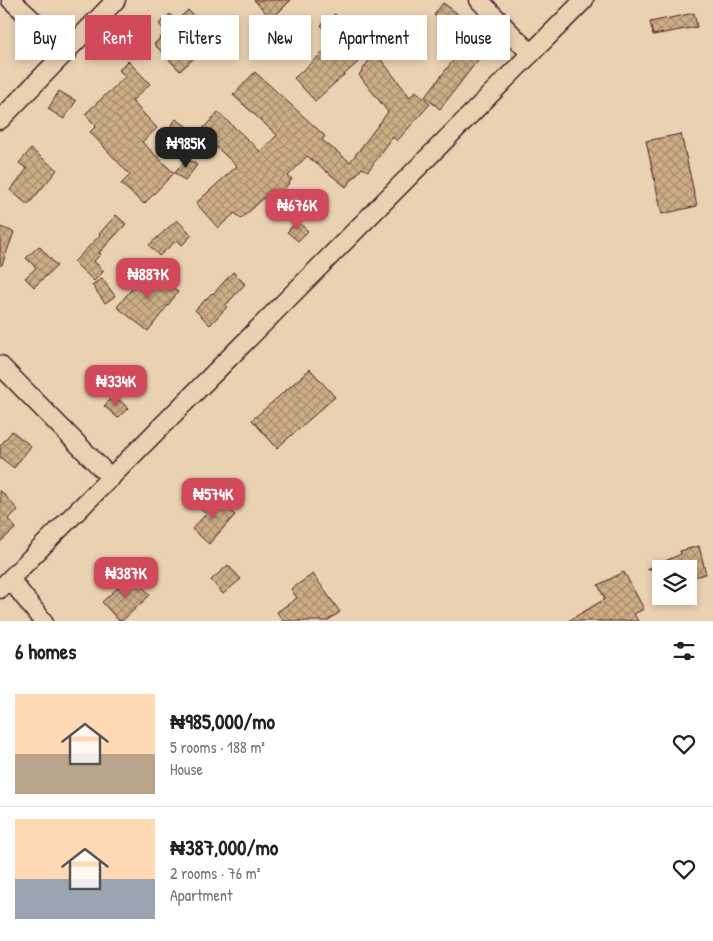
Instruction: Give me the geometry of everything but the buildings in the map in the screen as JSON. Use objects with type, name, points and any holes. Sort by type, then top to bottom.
[{"type":"street","points":[[11,0],[27,15]]},
{"type":"street","points":[[75,44],[116,0]]},
{"type":"street","points":[[479,0],[531,54]]},
{"type":"street","points":[[43,621],[5,584],[584,0]]},
{"type":"street","points":[[0,120],[59,60]]},
{"type":"street","points":[[0,365],[111,478]]}]
